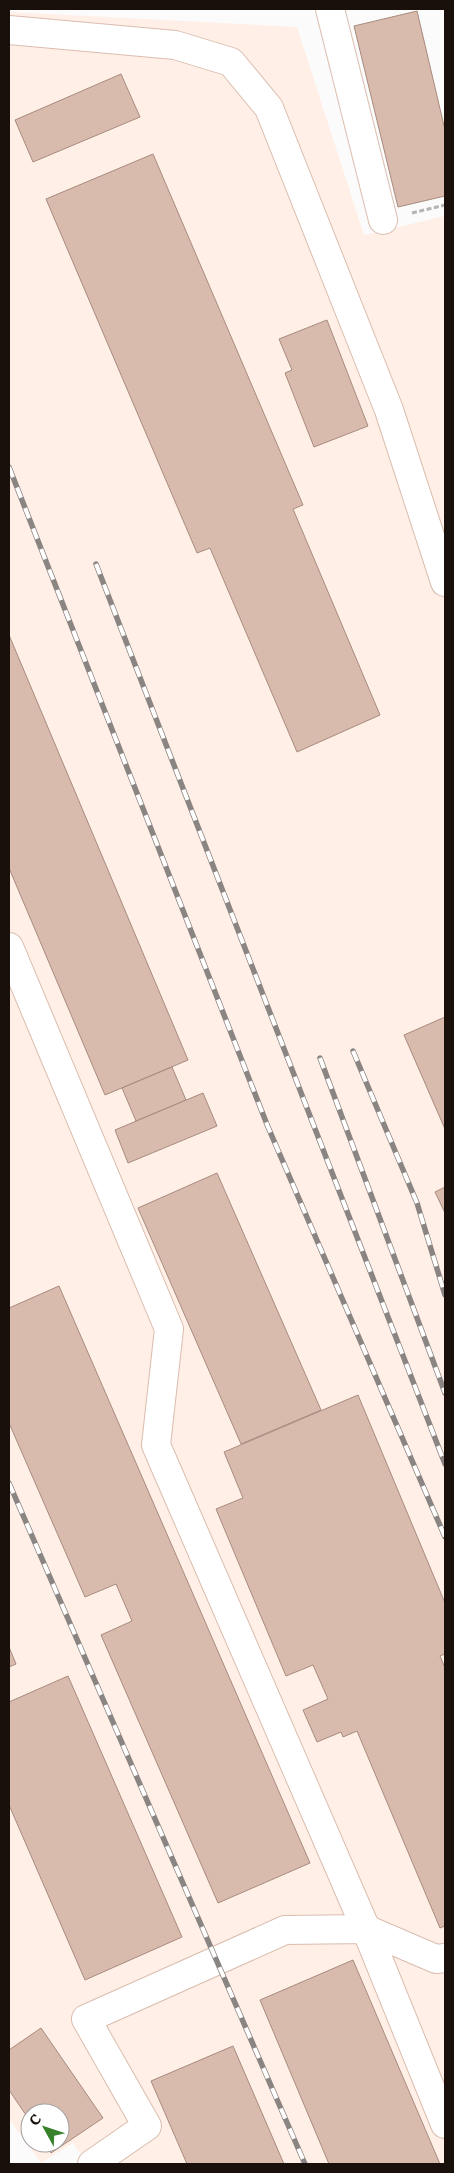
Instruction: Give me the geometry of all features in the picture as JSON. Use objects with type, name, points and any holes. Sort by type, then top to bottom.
[{"type":"lane","points":[[330,9],[383,220]]},
{"type":"lane","points":[[9,30],[176,46],[231,62],[269,108],[388,410],[445,582]]},
{"type":"lane","points":[[9,947],[169,1329],[156,1445],[366,1929],[445,2124]]},
{"type":"lane","points":[[92,2164],[147,2126],[86,2020],[285,1930],[366,1929],[436,1959],[445,1958]]},
{"type":"shaded area","points":[[9,12],[297,27],[364,235],[445,216],[445,2164],[88,2164],[73,2143],[70,2145],[70,2103],[20,2103],[20,2134],[9,2119]]},
{"type":"shaded area","points":[[34,2153],[57,2153],[41,2163]]},
{"type":"building","points":[[417,11],[445,130],[445,196],[398,207],[354,26]]},
{"type":"building","points":[[121,74],[140,117],[33,162],[15,120]]},
{"type":"building","points":[[153,154],[303,505],[293,509],[380,715],[297,752],[210,548],[197,553],[46,199]]},
{"type":"building","points":[[327,320],[368,426],[314,447],[285,373],[292,370],[279,339]]},
{"type":"building","points":[[9,635],[188,1060],[105,1095],[9,868]]},
{"type":"building","points":[[445,1017],[445,1129],[404,1035]]},
{"type":"building","points":[[172,1067],[186,1100],[136,1121],[122,1088]]},
{"type":"building","points":[[203,1093],[217,1126],[128,1163],[115,1130]]},
{"type":"building","points":[[217,1173],[321,1410],[241,1444],[138,1208]]},
{"type":"building","points":[[445,1187],[445,1213],[435,1192]]},
{"type":"building","points":[[59,1286],[310,1863],[218,1903],[101,1635],[132,1621],[116,1584],[85,1597],[9,1423],[9,1308]]},
{"type":"building","points":[[358,1395],[445,1603],[445,1654],[440,1656],[445,1668],[445,1926],[440,1928],[357,1731],[343,1737],[341,1732],[317,1742],[303,1710],[328,1699],[313,1665],[286,1676],[216,1509],[243,1498],[224,1452]]},
{"type":"building","points":[[9,1647],[16,1664],[9,1667]]},
{"type":"building","points":[[68,1676],[182,1937],[85,1980],[9,1805],[9,1702]]},
{"type":"building","points":[[353,1960],[440,2164],[329,2164],[260,2000]]},
{"type":"building","points":[[41,2028],[103,2118],[70,2140],[70,2103],[20,2103],[20,2106],[9,2090],[9,2050]]},
{"type":"building","points":[[233,2046],[284,2164],[187,2164],[151,2081]]},
{"type":"railway","points":[[9,467],[268,1127],[445,1537]]},
{"type":"railway","points":[[96,564],[445,1464]]},
{"type":"railway","points":[[353,1051],[417,1203],[445,1295]]},
{"type":"railway","points":[[320,1058],[445,1393]]},
{"type":"railway","points":[[9,1483],[305,2164]]}]
